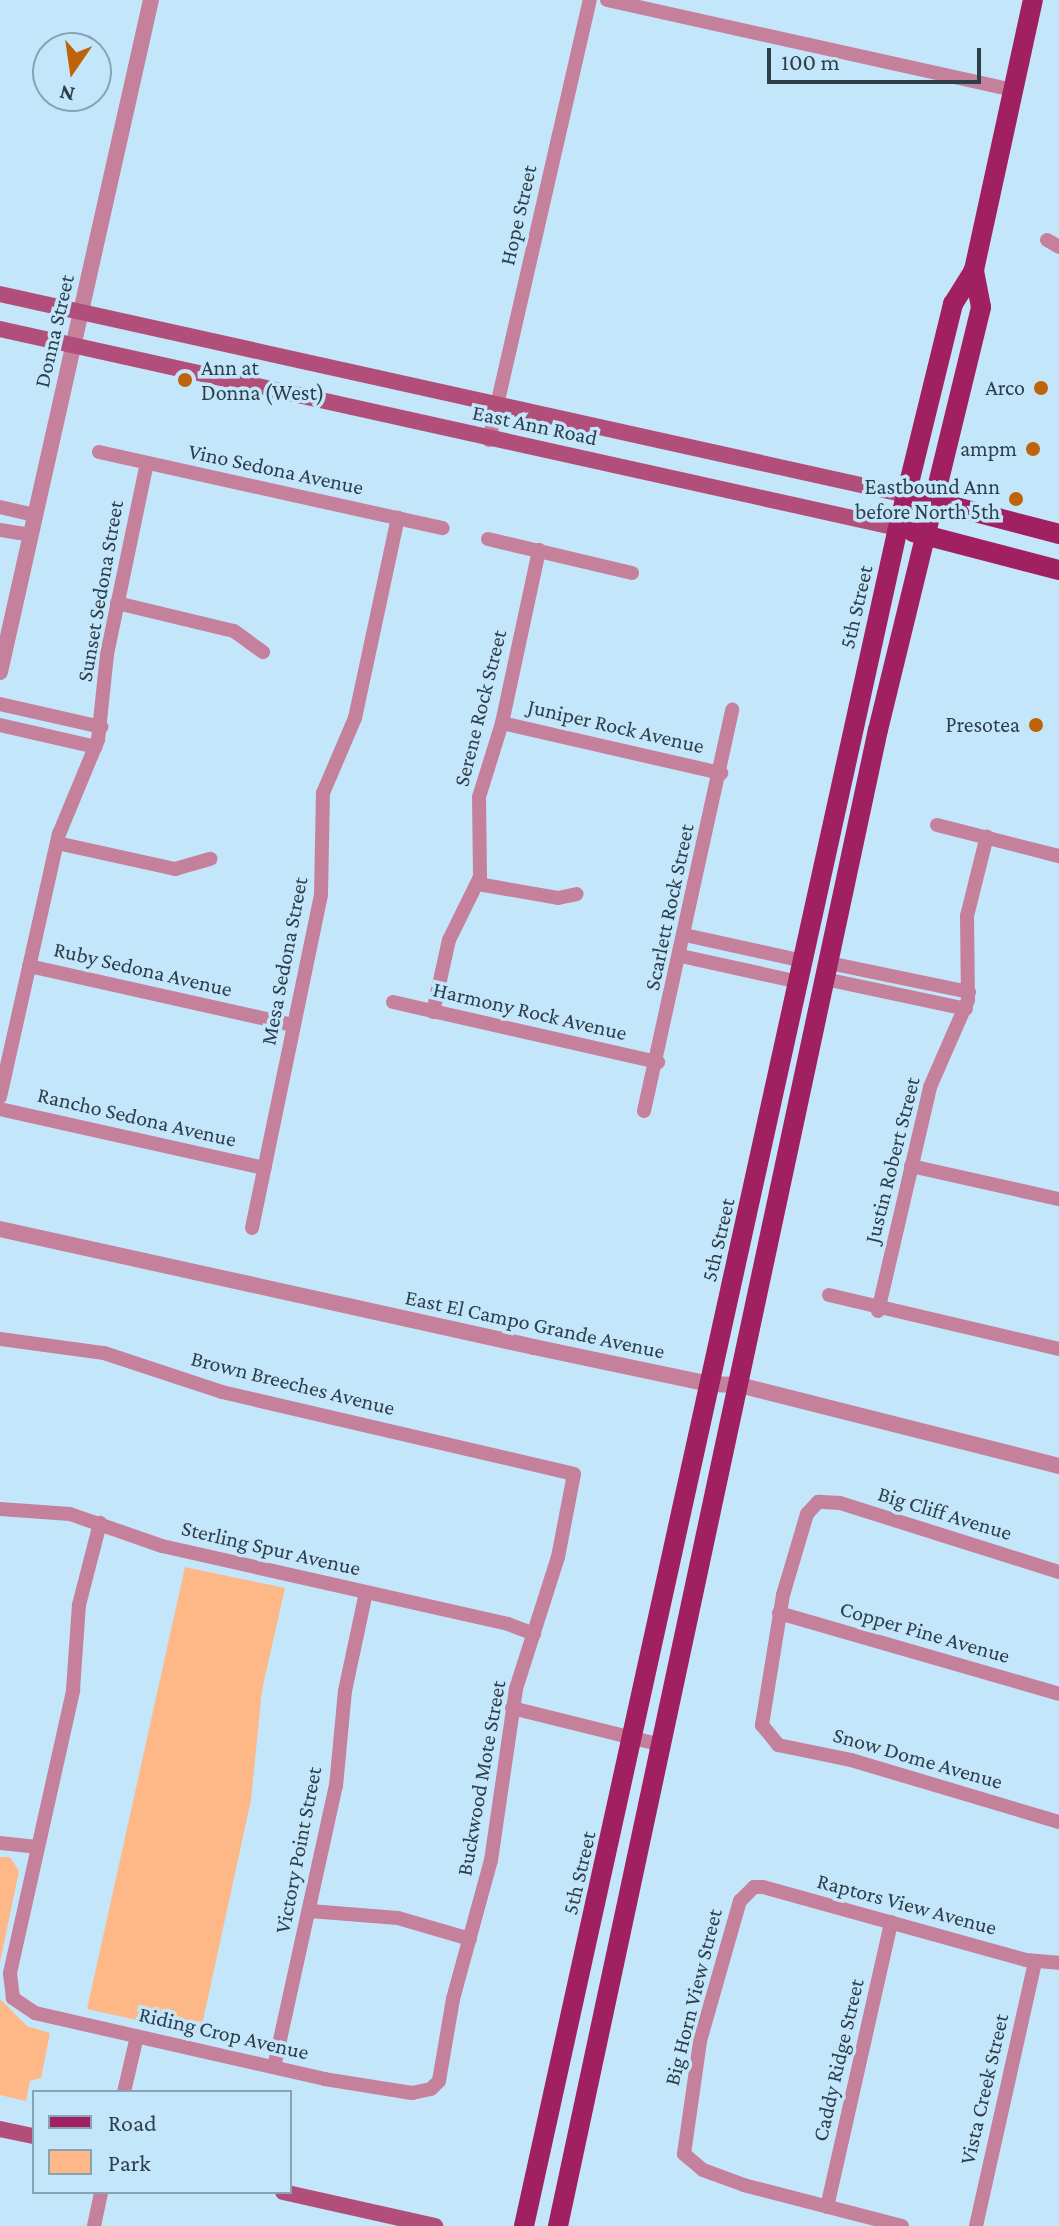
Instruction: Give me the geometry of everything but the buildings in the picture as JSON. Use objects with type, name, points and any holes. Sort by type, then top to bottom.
[{"type":"main road","name":"5th Street","points":[[524,2226],[634,1738],[898,528],[953,304],[974,270],[1033,0]]},
{"type":"main road","name":"5th Street","points":[[558,2226],[827,971],[981,307],[974,270]]},
{"type":"main road","name":"East Ann Road","points":[[0,294],[934,501],[1059,534]]},
{"type":"main road","name":"East Ann Road","points":[[0,329],[489,440],[926,534],[1059,570]]},
{"type":"main road","points":[[821,877],[827,971]]},
{"type":"main road","points":[[801,972],[809,982],[809,1057]]},
{"type":"main road","points":[[0,2129],[32,2136]]},
{"type":"main road","points":[[292,2194],[435,2226]]},
{"type":"street","name":"Donna Street","points":[[0,672],[151,0]]},
{"type":"street","name":"Hope Street","points":[[489,440],[590,0]]},
{"type":"street","points":[[607,0],[1013,90]]},
{"type":"street","name":"Vino Sedona Avenue","points":[[99,452],[443,528]]},
{"type":"street","name":"Sunset Sedona Street","points":[[0,1097],[57,843],[96,747],[101,727],[117,603],[147,463]]},
{"type":"street","points":[[0,507],[35,515]]},
{"type":"street","name":"Mesa Sedona Street","points":[[252,1228],[323,880],[323,793],[355,718],[398,518]]},
{"type":"street","points":[[0,530],[31,535]]},
{"type":"street","points":[[488,539],[632,573]]},
{"type":"street","name":"Serene Rock Street","points":[[433,1012],[449,940],[478,884],[479,797],[502,723],[539,550]]},
{"type":"street","points":[[117,603],[219,626],[263,652]]},
{"type":"street","points":[[0,704],[101,727]]},
{"type":"street","name":"Scarlett Rock Street","points":[[644,1111],[658,1062],[732,710]]},
{"type":"street","name":"Juniper Rock Avenue","points":[[502,723],[721,773]]},
{"type":"street","points":[[0,725],[96,747]]},
{"type":"street","points":[[937,825],[1059,856]]},
{"type":"street","name":"Justin Robert Street","points":[[878,1311],[930,1087],[966,1009],[969,992],[967,916],[987,836]]},
{"type":"street","points":[[57,843],[175,869],[211,859]]},
{"type":"street","points":[[478,884],[558,898],[577,894]]},
{"type":"street","points":[[685,935],[801,972]]},
{"type":"street","points":[[681,956],[801,972]]},
{"type":"street","name":"Ruby Sedona Avenue","points":[[29,966],[294,1025]]},
{"type":"street","points":[[827,971],[969,992]]},
{"type":"street","points":[[827,971],[966,1009]]},
{"type":"street","name":"Harmony Rock Avenue","points":[[393,1002],[658,1062]]},
{"type":"street","name":"Rancho Sedona Avenue","points":[[0,1109],[265,1168]]},
{"type":"street","points":[[911,1166],[1059,1199]]},
{"type":"street","name":"East El Campo Grande Avenue","points":[[0,1229],[710,1384],[739,1385],[1059,1466]]},
{"type":"street","points":[[829,1295],[878,1311],[1059,1349]]},
{"type":"street","name":"Brown Breeches Avenue","points":[[0,1339],[82,1348],[222,1392],[574,1474]]},
{"type":"street","name":"Buckwood Mote Street","points":[[431,2089],[439,2081],[496,1830],[512,1708],[558,1557],[574,1474]]},
{"type":"street","name":"Big Cliff Avenue","points":[[779,1613],[807,1514],[818,1502],[840,1503],[1059,1572]]},
{"type":"street","name":"Sterling Spur Avenue","points":[[0,1509],[70,1514],[175,1550],[366,1592],[534,1634]]},
{"type":"street","points":[[0,1843],[37,1847],[73,1690],[79,1605],[100,1523]]},
{"type":"street","name":"Victory Point Street","points":[[274,2067],[336,1786],[345,1691],[366,1592]]},
{"type":"street","name":"Copper Pine Avenue","points":[[779,1613],[1059,1694]]},
{"type":"street","name":"Snow Dome Avenue","points":[[779,1613],[762,1725],[778,1745],[851,1760],[1059,1822]]},
{"type":"street","points":[[512,1708],[661,1745]]},
{"type":"street","name":"Riding Crop Avenue","points":[[37,1847],[10,1973],[13,1998],[35,2013],[274,2067],[412,2093],[431,2089]]},
{"type":"street","name":"Raptors View Avenue","points":[[746,1892],[763,1887],[1035,1961],[1059,1963]]},
{"type":"street","name":"Big Horn View Street","points":[[746,1892],[700,2041],[682,2146],[688,2161],[744,2185],[827,2207]]},
{"type":"street","points":[[310,1911],[398,1918],[470,1939]]},
{"type":"street","name":"Caddy Ridge Street","points":[[827,2207],[891,1922]]},
{"type":"street","name":"Vista Creek Street","points":[[976,2226],[1035,1961]]},
{"type":"street","points":[[124,2090],[137,2036]]},
{"type":"street","points":[[94,2226],[101,2194]]},
{"type":"street","points":[[827,2207],[900,2226]]},
{"type":"green space","points":[[185,1567],[285,1588],[262,1690],[251,1800],[200,2034],[87,2009]]},
{"type":"green space","points":[[0,1857],[10,1857],[19,1871],[0,1962]]},
{"type":"green space","points":[[0,1999],[27,2026],[50,2033],[41,2078],[30,2081],[26,2101],[0,2095]]},
{"type":"place","name":"Ann at Donna (West)","points":[[185,380]]},
{"type":"place","name":"Arco","points":[[1041,388]]},
{"type":"place","name":"ampm","points":[[1033,449]]},
{"type":"place","name":"Eastbound Ann before North 5th","points":[[1016,499]]},
{"type":"place","name":"Presotea","points":[[1036,725]]}]
